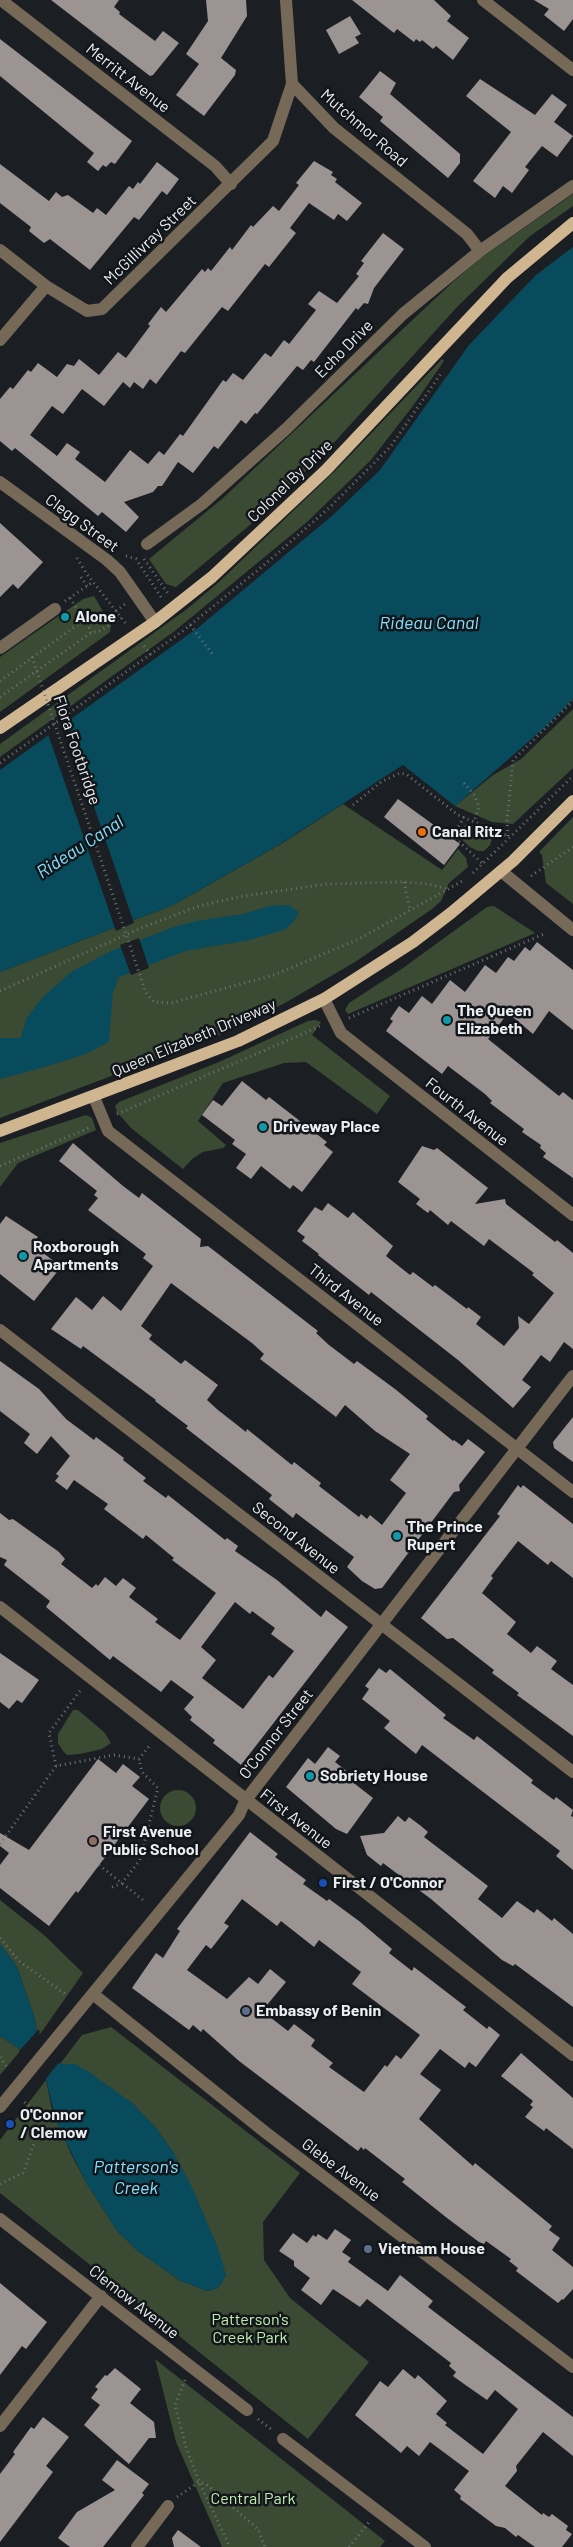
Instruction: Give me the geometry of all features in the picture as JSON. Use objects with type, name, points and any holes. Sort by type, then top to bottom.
[{"type":"main road","name":"Colonel By Drive","points":[[0,728],[155,622],[212,577],[326,470],[507,278],[573,223]]},
{"type":"main road","name":"Queen Elizabeth Driveway","points":[[0,1131],[238,1042],[324,999],[414,942],[501,871],[573,801]]},
{"type":"street","name":"Merritt Avenue","points":[[1,0],[215,166],[231,184]]},
{"type":"street","points":[[286,0],[292,84]]},
{"type":"street","points":[[483,0],[573,70]]},
{"type":"street","name":"McGillivray Street","points":[[0,250],[46,286],[87,311],[102,309],[273,141],[292,84]]},
{"type":"street","name":"Mutchmor Road","points":[[292,84],[334,128],[467,234],[480,251]]},
{"type":"street","name":"Echo Drive","points":[[147,544],[209,498],[286,429],[403,314],[480,251],[573,186]]},
{"type":"street","points":[[0,340],[46,286]]},
{"type":"street","name":"Clegg Street","points":[[0,482],[107,560],[120,572],[155,622]]},
{"type":"street","points":[[0,648],[55,609]]},
{"type":"street","points":[[501,871],[573,930]]},
{"type":"street","name":"Fourth Avenue","points":[[324,999],[341,1033],[573,1215]]},
{"type":"street","points":[[94,1097],[103,1121]]},
{"type":"street","name":"Third Avenue","points":[[103,1121],[108,1131],[573,1492]]},
{"type":"street","name":"Second Avenue","points":[[0,1330],[573,1772]]},
{"type":"street","name":"O'Connor Street","points":[[1,2104],[31,2070],[239,1815],[246,1801],[573,1376]]},
{"type":"street","name":"First Avenue","points":[[0,1608],[573,2055]]},
{"type":"street","name":"Glebe Avenue","points":[[93,1994],[286,2148],[573,2367]]},
{"type":"street","name":"Clemow Avenue","points":[[0,2219],[247,2410]]},
{"type":"street","points":[[0,2426],[101,2296]]},
{"type":"street","points":[[283,2439],[425,2547]]},
{"type":"street","points":[[137,2547],[168,2506]]},
{"type":"path","points":[[73,550],[94,582],[127,624]]},
{"type":"path","points":[[143,558],[169,596]]},
{"type":"path","points":[[136,559],[162,600]]},
{"type":"path","points":[[81,577],[87,586]]},
{"type":"path","points":[[55,609],[94,582]]},
{"type":"path","points":[[70,598],[92,632]]},
{"type":"path","points":[[116,611],[123,606]]},
{"type":"path","points":[[0,697],[92,632],[98,632],[121,618]]},
{"type":"path","points":[[0,680],[84,620]]},
{"type":"path","points":[[181,625],[184,630]]},
{"type":"path","points":[[190,625],[213,655]]},
{"type":"path","points":[[144,646],[151,655]]},
{"type":"path","name":"Flora Footbridge","points":[[32,657],[146,993],[154,1002],[171,1003],[266,977],[359,939],[410,910]]},
{"type":"path","points":[[508,836],[507,821],[513,760],[573,701]]},
{"type":"path","points":[[353,805],[380,782],[400,773],[408,775],[464,818],[508,836]]},
{"type":"path","points":[[404,882],[410,910],[462,882],[573,776]]},
{"type":"path","points":[[464,783],[475,796],[479,807],[474,822]]},
{"type":"path","points":[[464,818],[452,836],[482,863]]},
{"type":"path","points":[[531,876],[573,847]]},
{"type":"path","points":[[0,991],[141,928],[199,906],[238,897],[327,884],[404,882],[428,884],[447,889]]},
{"type":"path","points":[[349,1018],[546,933]]},
{"type":"path","points":[[0,1166],[325,1024]]},
{"type":"path","points":[[56,1766],[49,1733],[70,1703]]},
{"type":"path","points":[[139,1758],[160,1732]]},
{"type":"path","points":[[0,1844],[56,1766],[114,1755],[139,1758]]},
{"type":"path","points":[[112,1888],[122,1883],[140,1860],[158,1788],[142,1772],[139,1758]]},
{"type":"path","points":[[99,1865],[143,1900]]},
{"type":"path","points":[[0,1938],[20,1961],[68,1996]]},
{"type":"path","points":[[0,2057],[8,2069]]},
{"type":"path","points":[[0,2184],[23,2173],[35,2142],[39,2114],[25,2103]]},
{"type":"path","points":[[192,2368],[180,2387],[175,2405],[198,2482],[230,2547]]},
{"type":"path","points":[[247,2410],[283,2439]]},
{"type":"path","points":[[179,2495],[198,2482],[206,2484],[258,2529],[265,2547]]},
{"type":"path","points":[[349,2547],[364,2528]]},
{"type":"green space","points":[[573,194],[573,206],[530,236],[457,307],[331,446],[251,524],[176,587],[166,584],[149,559],[223,498],[454,281],[481,258]]},
{"type":"green space","points":[[442,359],[444,361],[415,403],[371,460],[307,522],[176,630],[0,757],[0,744],[187,609],[219,582],[339,467]]},
{"type":"green space","points":[[94,596],[111,625],[110,632],[0,712],[0,657],[83,599]]},
{"type":"green space","points":[[573,709],[573,768],[513,824],[492,822],[455,806],[493,775],[521,759]]},
{"type":"green space","points":[[343,804],[442,870],[458,849],[466,858],[468,867],[449,883],[441,901],[432,909],[355,962],[285,1003],[220,1035],[0,1118],[0,972],[173,905],[281,844]]},
{"type":"green space","points":[[573,817],[573,904],[546,883],[542,855],[539,852]]},
{"type":"green space","points":[[466,824],[481,827],[490,834],[492,839],[490,845],[484,851],[478,851],[470,847],[456,834]]},
{"type":"green space","points":[[494,906],[535,933],[348,1014],[345,1010],[349,1003],[403,968],[487,907]]},
{"type":"green space","points":[[315,1020],[321,1022],[312,1035],[390,1096],[377,1114],[306,1062],[284,1063],[223,1083],[198,1121],[226,1145],[223,1148],[203,1152],[192,1159],[183,1169],[131,1128],[117,1112],[115,1106],[119,1102],[219,1062],[308,1021]]},
{"type":"green space","points":[[86,1115],[92,1118],[96,1130],[18,1163],[0,1187],[0,1143]]},
{"type":"green space","points":[[73,1710],[78,1710],[104,1732],[111,1743],[102,1749],[67,1755],[58,1743],[58,1734]]},
{"type":"green space","points":[[178,1790],[191,1795],[196,1808],[191,1821],[178,1826],[165,1821],[160,1808],[165,1795]]},
{"type":"green space","points":[[0,1900],[44,1935],[83,1973],[38,2037],[34,2016],[17,1967],[0,1944]]},
{"type":"green space","name":"Patterson's Creek Park","points":[[111,2027],[300,2173],[263,2222],[264,2260],[290,2298],[369,2362],[308,2439],[0,2193],[0,2140],[46,2080],[52,2110],[71,2154],[87,2184],[118,2232],[138,2251],[181,2281],[207,2291],[218,2288],[226,2275],[173,2152],[155,2127],[132,2103],[74,2064],[60,2064],[82,2035]]},
{"type":"green space","points":[[0,2036],[21,2050],[0,2075]]},
{"type":"green space","name":"Central Park","points":[[155,2359],[385,2541],[380,2547],[222,2547],[176,2442]]},
{"type":"water","name":"Rideau Canal","points":[[573,247],[573,699],[545,727],[455,806],[403,765],[277,846],[173,905],[0,972],[0,770],[199,627],[333,515],[380,470],[469,345],[536,275]]},
{"type":"water","points":[[288,905],[299,912],[294,921],[284,930],[249,940],[185,951],[119,977],[113,992],[109,1042],[88,1053],[0,1079],[0,1038],[21,1038],[26,1019],[42,998],[71,972],[111,951],[174,927],[197,921],[243,914],[269,906]]},
{"type":"water","name":"Patterson's Creek","points":[[0,1944],[17,1967],[34,2016],[38,2038],[60,2064],[74,2064],[89,2072],[132,2103],[155,2127],[173,2152],[190,2183],[218,2248],[226,2275],[218,2288],[207,2291],[181,2281],[138,2251],[118,2232],[87,2184],[57,2124],[46,2080],[21,2050],[0,2036]]},
{"type":"pier","points":[[64,719],[134,923],[116,931],[47,731]]},
{"type":"pier","points":[[139,938],[149,968],[131,975],[120,945]]},
{"type":"pier","points":[[39,2029],[40,2036],[61,2060],[44,2081],[19,2051]]},
{"type":"building","points":[[51,0],[119,0],[114,7],[120,12],[119,14],[155,41],[163,31],[179,43],[153,75],[150,76]]},
{"type":"building","points":[[206,0],[246,0],[247,16],[221,58],[236,70],[235,75],[204,116],[176,95],[199,64],[186,54],[208,21]]},
{"type":"building","points":[[352,0],[434,0],[451,16],[447,21],[469,38],[453,60],[436,46],[433,49],[422,40],[420,42],[416,39],[414,42],[397,29],[394,33]]},
{"type":"building","points":[[534,0],[573,0],[573,19],[564,31],[544,15],[549,9]]},
{"type":"building","points":[[350,16],[361,34],[355,37],[359,43],[339,54],[326,30]]},
{"type":"building","points":[[0,39],[132,141],[115,164],[111,162],[106,167],[103,165],[98,171],[87,162],[94,153],[0,76]]},
{"type":"building","points":[[380,71],[396,83],[390,94],[460,154],[460,163],[448,178],[380,121],[383,117],[359,97]]},
{"type":"building","points":[[480,79],[535,115],[552,94],[567,105],[554,122],[573,136],[557,157],[542,146],[525,167],[529,170],[512,193],[503,186],[495,198],[473,181],[511,132],[466,96]]},
{"type":"building","points":[[314,161],[333,172],[331,175],[337,179],[335,182],[362,203],[347,221],[338,214],[334,220],[309,203],[290,228],[296,233],[269,267],[265,264],[228,311],[222,307],[185,353],[181,351],[156,384],[150,379],[143,389],[134,382],[130,388],[123,382],[104,406],[82,389],[63,414],[52,406],[30,435],[57,456],[67,443],[80,452],[75,459],[105,482],[130,450],[148,464],[159,451],[164,455],[180,434],[183,436],[223,380],[226,382],[233,373],[243,380],[265,353],[271,357],[284,340],[289,344],[316,310],[308,304],[319,291],[337,303],[359,276],[356,274],[364,263],[361,261],[383,233],[404,249],[374,288],[368,304],[364,303],[358,310],[356,308],[314,362],[311,360],[303,370],[297,366],[257,414],[255,413],[246,424],[241,420],[218,449],[214,446],[193,473],[178,462],[162,486],[158,486],[153,492],[124,502],[139,517],[126,532],[102,512],[98,516],[15,448],[12,451],[0,441],[0,399],[10,387],[13,389],[28,370],[31,372],[38,363],[57,377],[67,364],[74,366],[79,359],[99,375],[118,352],[126,358],[150,326],[148,324],[161,307],[166,312],[202,269],[205,272],[208,268],[211,271],[230,247],[232,250],[251,225],[253,227],[273,206],[279,211],[299,185],[296,183]]},
{"type":"building","points":[[157,162],[179,179],[167,195],[162,191],[139,220],[134,217],[90,270],[50,239],[44,243],[29,231],[31,227],[0,203],[0,164],[49,201],[56,192],[62,197],[68,195],[93,213],[97,208],[106,215],[129,186],[133,189],[138,182],[140,184]]},
{"type":"building","points":[[0,523],[43,562],[18,589],[13,584],[0,597]]},
{"type":"building","name":"Canal Ritz","points":[[398,799],[460,844],[444,865],[384,817]]},
{"type":"building","points":[[537,942],[573,970],[573,1030],[549,1011],[533,1034],[508,1013],[488,1039],[559,1096],[563,1092],[573,1100],[573,1178],[543,1157],[546,1153],[540,1148],[541,1145],[522,1132],[524,1129],[490,1103],[492,1101],[485,1094],[448,1066],[442,1074],[386,1031],[393,1021],[390,1019],[399,1006],[409,1013],[422,996],[432,1004],[450,980],[465,992],[485,965],[496,973],[508,957],[514,961],[525,947],[530,951]]},
{"type":"building","name":"Driveway Place","points":[[242,1081],[266,1100],[269,1097],[327,1142],[324,1145],[333,1152],[302,1192],[293,1185],[290,1189],[261,1166],[251,1179],[236,1168],[246,1154],[232,1144],[235,1140],[202,1115],[213,1100],[222,1106]]},
{"type":"building","points":[[73,1143],[139,1198],[142,1193],[201,1239],[200,1247],[208,1246],[318,1331],[316,1333],[329,1345],[354,1364],[357,1361],[395,1389],[428,1416],[426,1419],[453,1441],[462,1446],[468,1439],[485,1452],[459,1485],[460,1491],[454,1492],[382,1588],[375,1589],[362,1581],[347,1567],[354,1557],[296,1513],[293,1518],[269,1499],[272,1495],[186,1428],[188,1426],[156,1400],[83,1346],[81,1349],[51,1329],[76,1297],[92,1310],[103,1296],[121,1311],[153,1266],[143,1258],[146,1254],[88,1210],[98,1198],[94,1195],[97,1191],[59,1161]],"holes":[[[171,1283],[264,1354],[260,1359],[336,1417],[345,1405],[375,1431],[410,1454],[390,1480],[406,1493],[382,1525],[370,1515],[367,1519],[361,1514],[359,1517],[319,1486],[321,1483],[294,1462],[292,1465],[247,1429],[246,1432],[218,1410],[207,1400],[218,1385],[185,1360],[181,1364],[149,1339],[152,1335],[141,1326]]]},
{"type":"building","points":[[422,1146],[434,1150],[437,1148],[488,1188],[475,1204],[505,1199],[506,1204],[555,1242],[557,1240],[573,1253],[573,1349],[564,1342],[550,1362],[541,1355],[522,1380],[531,1387],[513,1408],[458,1360],[371,1292],[369,1295],[318,1255],[302,1241],[305,1237],[297,1231],[315,1207],[322,1211],[328,1203],[348,1218],[353,1212],[393,1246],[386,1256],[410,1275],[413,1272],[433,1287],[435,1285],[467,1309],[468,1307],[481,1317],[476,1324],[504,1346],[519,1328],[518,1316],[529,1324],[554,1293],[532,1275],[534,1273],[489,1239],[484,1246],[451,1221],[448,1225],[430,1210],[428,1213],[416,1204],[420,1199],[398,1182]]},
{"type":"building","name":"Roxborough Apartments","points":[[6,1216],[38,1237],[32,1244],[61,1267],[34,1301],[0,1274],[0,1224]]},
{"type":"building","points":[[0,1361],[39,1389],[66,1419],[94,1440],[96,1437],[124,1458],[123,1460],[146,1478],[143,1481],[166,1498],[168,1495],[225,1540],[227,1538],[238,1546],[235,1551],[277,1580],[321,1617],[326,1610],[348,1627],[241,1765],[213,1743],[215,1740],[190,1720],[192,1717],[184,1709],[194,1697],[171,1680],[161,1692],[113,1656],[110,1660],[46,1607],[50,1601],[4,1565],[7,1560],[0,1557],[0,1513],[9,1520],[13,1519],[59,1552],[65,1559],[61,1564],[92,1588],[96,1584],[98,1586],[105,1577],[116,1586],[123,1578],[136,1588],[129,1597],[158,1619],[155,1622],[180,1640],[216,1593],[172,1560],[174,1558],[146,1535],[143,1539],[104,1509],[108,1504],[74,1480],[67,1490],[55,1481],[59,1476],[56,1474],[70,1456],[51,1436],[37,1454],[24,1443],[30,1434],[0,1411]],"holes":[[[235,1602],[250,1614],[252,1611],[275,1628],[271,1634],[294,1651],[273,1678],[269,1675],[243,1709],[202,1678],[216,1660],[201,1647]]]},
{"type":"building","points":[[573,1417],[573,1462],[554,1448],[553,1442]]},
{"type":"building","points":[[518,1485],[521,1488],[523,1485],[573,1524],[573,1578],[551,1561],[548,1565],[518,1541],[491,1576],[493,1578],[482,1593],[516,1622],[507,1634],[531,1653],[537,1646],[557,1661],[551,1669],[573,1685],[573,1736],[517,1695],[519,1693],[492,1673],[494,1670],[453,1638],[447,1639],[421,1618],[500,1516],[497,1514]]},
{"type":"building","points":[[0,1653],[39,1680],[22,1703],[17,1700],[9,1709],[0,1702]]},
{"type":"building","points":[[379,1668],[386,1673],[390,1669],[446,1715],[443,1718],[474,1740],[477,1736],[533,1780],[531,1783],[554,1800],[556,1797],[573,1810],[571,1816],[573,1817],[573,1870],[556,1856],[560,1851],[422,1745],[416,1754],[384,1728],[390,1721],[362,1699],[369,1689],[365,1686]]},
{"type":"building","points":[[328,1747],[340,1756],[335,1762],[349,1773],[346,1777],[373,1798],[347,1834],[336,1829],[286,1787],[308,1758],[315,1764]]},
{"type":"building","points":[[98,1759],[116,1773],[123,1764],[140,1777],[132,1786],[149,1799],[78,1893],[76,1891],[49,1926],[0,1888],[0,1865],[9,1853],[0,1846],[0,1833],[29,1850]]},
{"type":"building","points":[[398,1816],[405,1822],[409,1817],[421,1826],[428,1832],[424,1837],[488,1886],[478,1899],[502,1918],[517,1901],[534,1913],[537,1909],[552,1921],[554,1918],[573,1934],[573,2007],[515,1964],[513,1966],[502,1960],[431,1899],[383,1863],[381,1866],[367,1855],[360,1836],[384,1833]]},
{"type":"building","points":[[250,1832],[278,1854],[275,1857],[306,1880],[303,1884],[327,1901],[329,1899],[359,1921],[392,1949],[389,1953],[412,1971],[414,1967],[466,2007],[463,2010],[487,2029],[489,2026],[500,2035],[476,2067],[469,2062],[465,2068],[440,2049],[420,2074],[441,2090],[419,2119],[473,2166],[475,2163],[552,2226],[549,2230],[560,2238],[552,2250],[573,2267],[573,2289],[563,2300],[558,2303],[516,2271],[518,2268],[509,2261],[511,2259],[486,2241],[484,2244],[479,2242],[402,2182],[405,2179],[365,2148],[364,2150],[361,2147],[358,2151],[239,2061],[203,2029],[201,2032],[193,2025],[189,2030],[132,1988],[156,1953],[163,1958],[180,1931],[177,1929]],"holes":[[[242,1899],[277,1926],[281,1921],[314,1947],[319,1940],[361,1972],[352,1984],[420,2035],[401,2059],[396,2055],[387,2067],[385,2065],[364,2092],[329,2067],[333,2063],[311,2046],[315,2040],[294,2024],[288,2031],[262,2011],[286,1982],[270,1969],[258,1984],[249,1977],[227,1999],[187,1970],[206,1945],[211,1949],[229,1926],[224,1923]]]},
{"type":"building","points":[[521,2053],[573,2098],[573,2149],[546,2128],[544,2131],[525,2117],[533,2107],[530,2105],[533,2101],[501,2076]]},
{"type":"building","points":[[335,2229],[351,2240],[342,2252],[351,2258],[348,2262],[388,2291],[400,2275],[433,2301],[428,2307],[573,2417],[573,2456],[543,2432],[516,2466],[517,2471],[505,2486],[542,2515],[543,2513],[549,2517],[552,2514],[568,2526],[566,2530],[572,2534],[562,2547],[535,2547],[518,2535],[516,2537],[505,2528],[496,2526],[460,2499],[461,2496],[454,2490],[469,2471],[430,2442],[419,2456],[407,2446],[401,2453],[355,2415],[380,2381],[388,2387],[403,2369],[415,2379],[418,2375],[447,2401],[436,2414],[447,2423],[445,2425],[483,2454],[518,2409],[495,2390],[487,2400],[453,2376],[456,2372],[449,2366],[451,2363],[367,2299],[360,2307],[333,2289],[321,2305],[301,2290],[310,2278],[294,2266],[294,2261],[279,2251],[293,2233],[307,2243],[313,2235],[316,2237],[318,2234],[327,2240]]},
{"type":"building","points":[[0,2283],[47,2322],[26,2349],[22,2346],[0,2375]]},
{"type":"building","points":[[115,2368],[141,2389],[130,2403],[154,2422],[156,2438],[149,2438],[129,2464],[84,2425],[100,2405],[91,2398],[98,2389],[95,2387],[105,2375],[107,2376]]},
{"type":"building","points":[[43,2417],[69,2437],[46,2466],[53,2472],[0,2542],[0,2474],[15,2454],[13,2452],[31,2427],[34,2429]]},
{"type":"building","points":[[117,2460],[149,2484],[142,2493],[144,2495],[103,2547],[70,2547],[58,2538],[77,2512],[115,2490],[102,2480]]},
{"type":"building","points":[[178,2530],[201,2547],[174,2547],[172,2538]]},
{"type":"place","name":"Alone","points":[[65,617]]},
{"type":"place","name":"Canal Ritz","points":[[422,832]]},
{"type":"place","name":"The Queen Elizabeth","points":[[447,1020]]},
{"type":"place","name":"Driveway Place","points":[[263,1127]]},
{"type":"place","name":"Roxborough Apartments","points":[[23,1256]]},
{"type":"place","name":"The Prince Rupert","points":[[397,1536]]},
{"type":"place","name":"Sobriety House","points":[[310,1776]]},
{"type":"place","name":"First Avenue Public School","points":[[93,1841]]},
{"type":"place","name":"First / O'Connor","points":[[323,1883]]},
{"type":"place","name":"Embassy of Benin","points":[[246,2011]]},
{"type":"place","name":"O'Connor / Clemow","points":[[10,2124]]},
{"type":"place","name":"Vietnam House","points":[[368,2249]]}]
